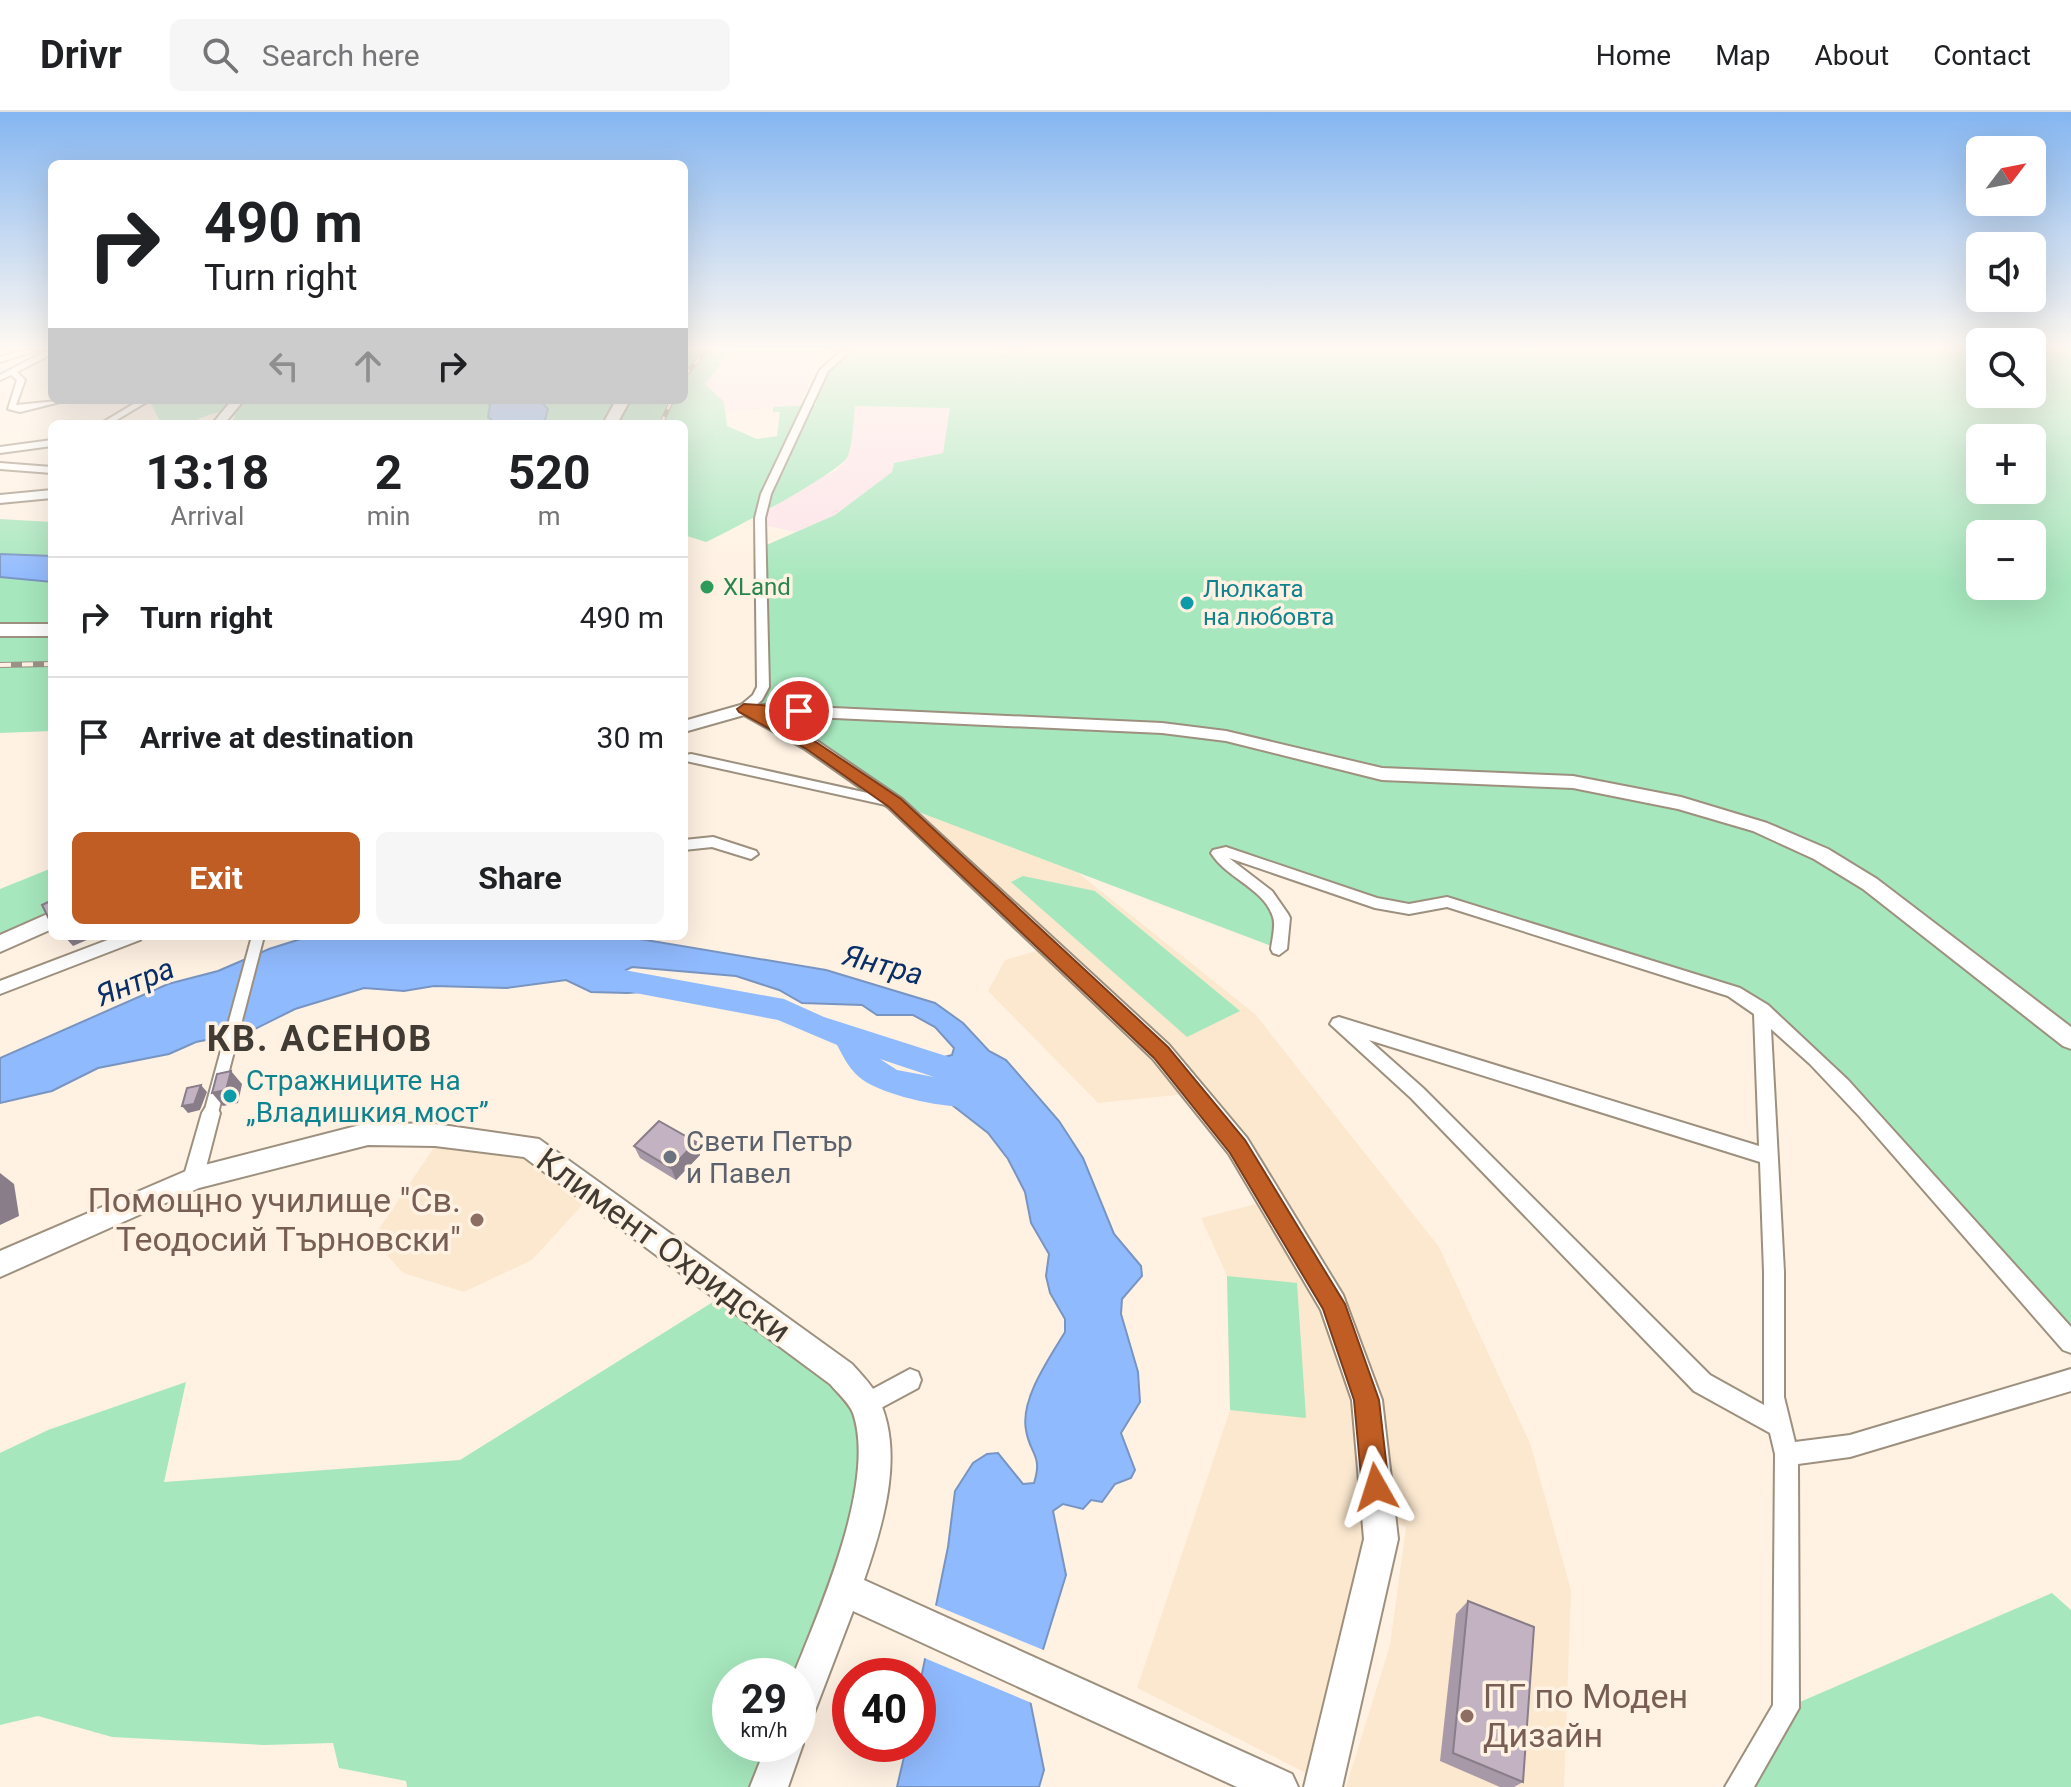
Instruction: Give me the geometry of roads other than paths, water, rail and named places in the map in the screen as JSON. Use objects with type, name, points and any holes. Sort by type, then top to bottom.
[{"type":"main road","points":[[0,630],[48,630]]},
{"type":"street","points":[[744,709],[758,697],[763,687],[760,518],[766,494],[797,428]]},
{"type":"street","points":[[0,450],[48,444]]},
{"type":"street","points":[[0,466],[48,470]]},
{"type":"street","points":[[0,499],[48,494]]},
{"type":"street","points":[[744,709],[811,745],[895,803],[1161,1052],[1238,1146],[1333,1304],[1367,1400],[1381,1539],[1323,1787]]},
{"type":"street","points":[[688,726],[744,709],[1162,728],[1226,736],[1382,774],[1573,782],[1681,803],[1760,827],[1821,854],[1870,884],[2071,1040]]},
{"type":"street","points":[[688,758],[895,803]]},
{"type":"street","points":[[688,845],[713,842],[751,854]]},
{"type":"street","points":[[1279,949],[1282,918],[1267,895],[1223,861],[1218,853],[1226,852],[1375,903],[1409,909],[1447,902],[1734,992],[1762,1009],[1893,1136],[1935,1189],[2071,1343]]},
{"type":"street","points":[[0,944],[48,922]]},
{"type":"street","points":[[0,988],[124,940]]},
{"type":"street","points":[[193,1179],[257,940]]},
{"type":"street","points":[[1739,1787],[1786,1708],[1786,1454],[1773,1397],[1774,1272],[1762,1009]]},
{"type":"street","points":[[1768,1157],[1339,1024],[1417,1093],[1702,1383],[1779,1426]]},
{"type":"street","name":"Климент Охридски","points":[[0,1264],[193,1179],[289,1150],[368,1134],[435,1135],[530,1147],[841,1374],[866,1405],[877,1453],[857,1595],[816,1674]]},
{"type":"street","points":[[866,1405],[910,1380]]},
{"type":"street","points":[[1786,1454],[1850,1446],[2071,1380]]},
{"type":"street","points":[[857,1595],[1279,1787]]},
{"type":"street","points":[[769,1787],[778,1762]]},
{"type":"water","points":[[0,554],[48,556],[48,582],[0,577]]},
{"type":"water","points":[[297,940],[646,940],[826,970],[935,1003],[963,1023],[989,1051],[1006,1060],[1059,1121],[1083,1158],[1114,1234],[1141,1266],[1142,1276],[1122,1299],[1121,1314],[1138,1372],[1140,1402],[1121,1433],[1135,1470],[1131,1478],[1115,1484],[1102,1502],[1091,1500],[1083,1509],[1063,1504],[1053,1511],[1066,1575],[1029,1695],[1044,1770],[1039,1787],[897,1787],[903,1762],[936,1762],[936,1658],[925,1658],[948,1547],[955,1491],[973,1463],[987,1454],[998,1453],[1023,1484],[1034,1483],[1037,1466],[1026,1430],[1027,1405],[1044,1366],[1065,1332],[1065,1319],[1050,1293],[1046,1276],[1049,1254],[1031,1223],[1025,1192],[1008,1159],[988,1133],[952,1105],[940,1074],[925,1062],[952,1055],[954,1048],[935,1027],[913,1015],[877,1015],[862,1005],[802,1003],[779,990],[736,976],[632,967],[624,971],[625,976],[662,984],[656,991],[627,993],[591,992],[566,980],[507,988],[434,986],[404,991],[364,988],[295,1009],[251,1031],[196,1042],[169,1054],[98,1068],[52,1091],[0,1103],[0,1058],[168,984],[218,971]]},
{"type":"waterway","points":[[624,981],[784,1010],[813,1025],[960,1073]]},
{"type":"waterway","points":[[849,1037],[858,1056],[887,1079],[906,1085],[984,1095]]},
{"type":"railway","points":[[0,665],[48,664]]},
{"type":"place","name":"XLand","points":[[707,587]]},
{"type":"place","name":"Люлката на любовта","points":[[1187,603]]},
{"type":"place","name":"Стражниците на „Владишкия мост”","points":[[230,1096]]},
{"type":"place","name":"Свети Петър и Павел","points":[[670,1157]]},
{"type":"place","name":"Помощно училище \"Св. Теодосий Търновски\"","points":[[477,1220]]},
{"type":"place","name":"ПГ по Моден Дизайн","points":[[1467,1716]]},
{"type":"district","name":"КВ. АСЕНОВ","points":[[320,1038]]},
{"type":"water label","name":"Янтра","points":[[883,965]]},
{"type":"water label","name":"Янтра","points":[[135,982]]}]
